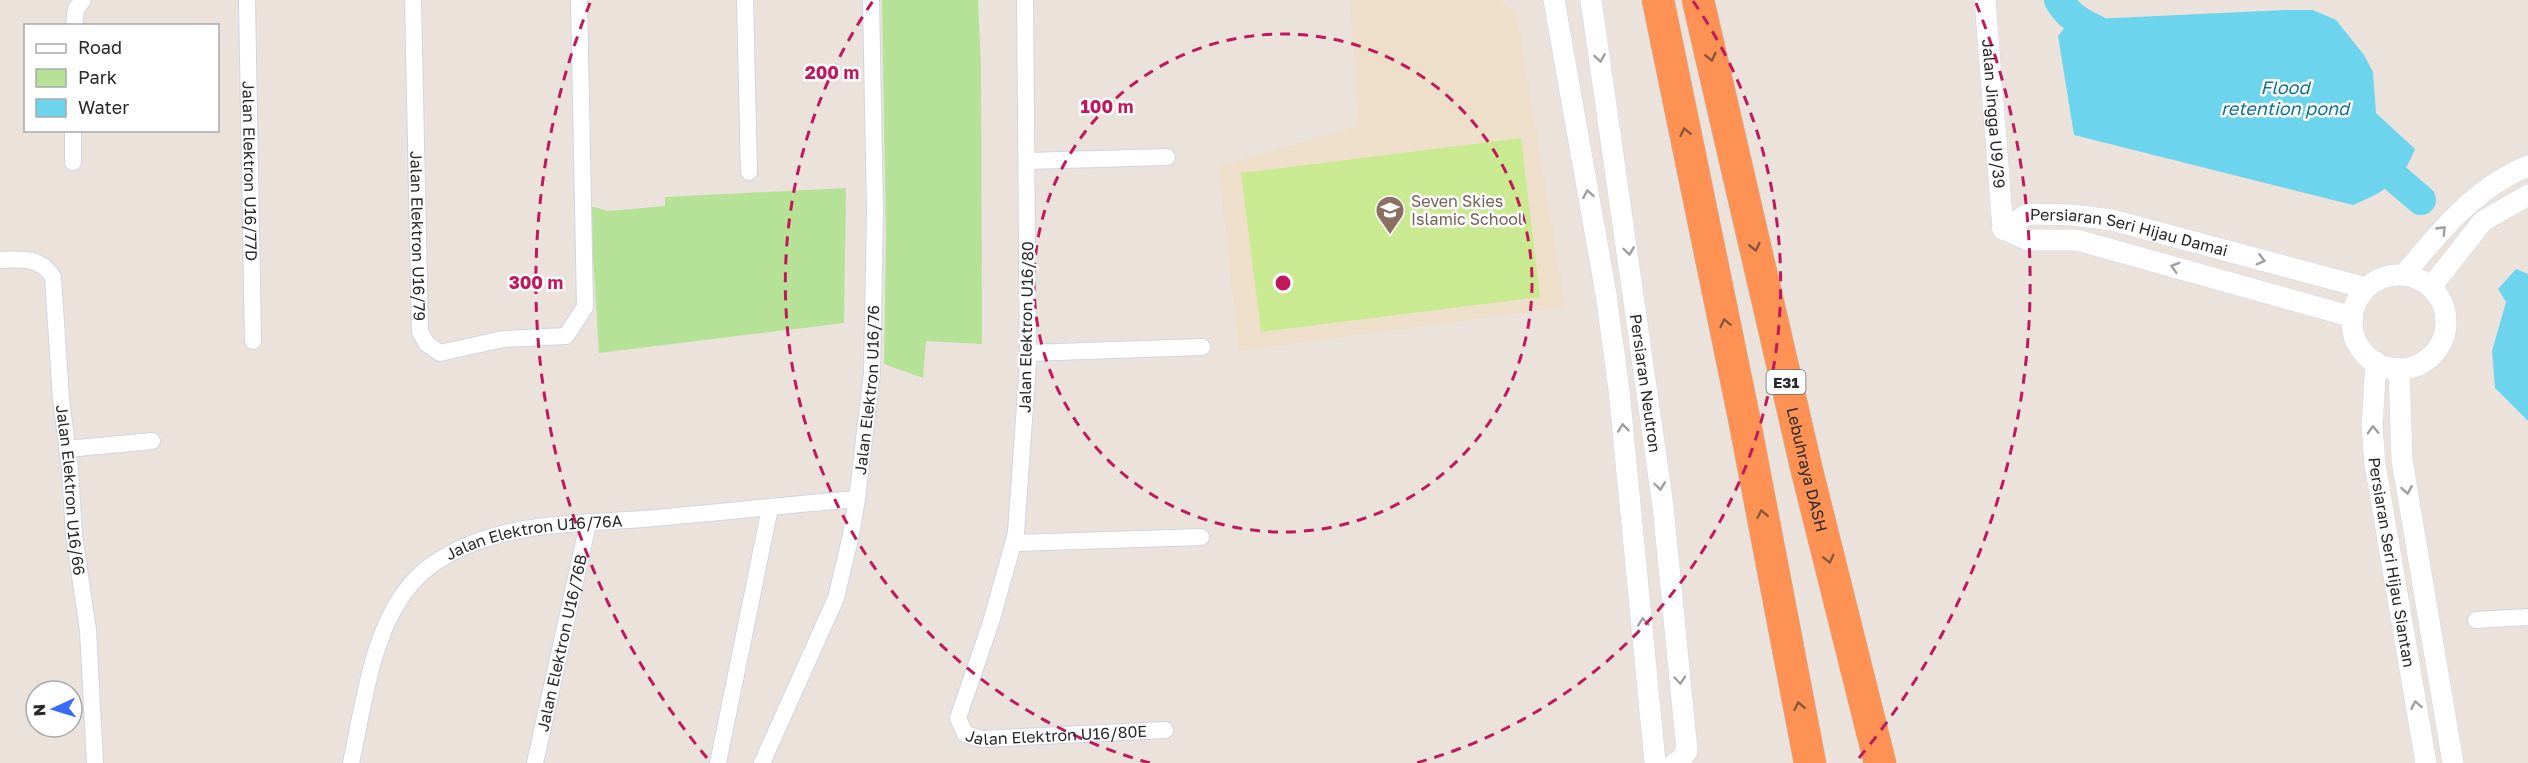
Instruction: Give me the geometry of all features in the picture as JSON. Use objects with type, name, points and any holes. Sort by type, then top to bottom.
[{"type":"highway","points":[[1658,0],[1744,418],[1809,763]]},
{"type":"highway","name":"Lebuhraya DASH","points":[[1698,0],[1807,471],[1880,763]]},
{"type":"street","points":[[74,24],[76,9],[83,0]]},
{"type":"street","name":"Jalan Elektron U16/77D","points":[[247,0],[254,341]]},
{"type":"street","name":"Jalan Elektron U16/79","points":[[413,0],[420,332],[427,344],[440,352],[502,339],[566,336],[585,307],[579,0]]},
{"type":"street","points":[[745,0],[749,172]]},
{"type":"street","name":"Jalan Elektron U16/76","points":[[762,763],[836,598],[857,499],[872,373],[875,212],[871,0]]},
{"type":"street","name":"Jalan Elektron U16/80","points":[[958,717],[991,622],[1013,543],[1028,353],[1025,0]]},
{"type":"street","name":"Persiaran Neutron","points":[[1554,0],[1606,294],[1619,390],[1657,763]]},
{"type":"street","name":"Persiaran Neutron","points":[[1591,0],[1663,506],[1687,751],[1680,761],[1675,763]]},
{"type":"street","name":"Jalan Jingga U9/39","points":[[1985,0],[2003,229]]},
{"type":"street","points":[[73,132],[73,162]]},
{"type":"street","points":[[1027,161],[1167,157]]},
{"type":"street","points":[[2404,275],[2468,203],[2508,174],[2528,166]]},
{"type":"street","points":[[2431,287],[2484,221],[2528,195]]},
{"type":"street","name":"Persiaran Seri Hijau Damai","points":[[2003,229],[2028,214],[2072,215],[2112,220],[2366,288]]},
{"type":"street","name":"Persiaran Seri Hijau Damai","points":[[2003,229],[2028,240],[2077,240],[2353,317]]},
{"type":"street","name":"Jalan Elektron U16/66","points":[[0,260],[36,261],[47,267],[53,277],[61,399],[74,535],[88,630],[95,763]]},
{"type":"street","points":[[2404,275],[2423,281],[2431,287],[2443,308],[2445,332],[2439,346],[2429,358],[2415,366],[2399,369],[2376,362],[2360,347],[2354,333],[2353,317],[2357,302],[2366,288],[2391,276],[2404,275]]},
{"type":"street","points":[[1028,353],[1202,348]]},
{"type":"street","name":"Persiaran Seri Hijau Siantan","points":[[2376,362],[2372,426],[2375,464],[2426,763]]},
{"type":"street","name":"Persiaran Seri Hijau Siantan","points":[[2399,369],[2402,460],[2453,763]]},
{"type":"street","points":[[67,449],[152,441]]},
{"type":"street","name":"Jalan Elektron U16/76A","points":[[351,763],[374,662],[386,627],[412,582],[436,562],[462,548],[525,529],[857,499]]},
{"type":"street","points":[[718,763],[770,508]]},
{"type":"street","name":"Jalan Elektron U16/76B","points":[[534,763],[588,524]]},
{"type":"street","points":[[1013,543],[1201,537]]},
{"type":"street","points":[[2476,621],[2528,617]]},
{"type":"street","name":"Jalan Elektron U16/80E","points":[[958,717],[965,734],[982,739],[1165,730]]},
{"type":"shaded area","name":"Seven Skies Islamic School","points":[[1350,0],[1499,0],[1517,13],[1566,307],[1239,351],[1218,166],[1358,126]]},
{"type":"green space","points":[[882,0],[978,0],[981,64],[982,344],[926,341],[923,378],[884,364],[886,236]]},
{"type":"green space","points":[[1521,138],[1540,297],[1261,332],[1241,173]]},
{"type":"green space","points":[[846,188],[844,323],[599,353],[590,206],[608,211],[665,206],[665,197]]},
{"type":"water","name":"Flood retention pond","points":[[2313,10],[2336,20],[2364,55],[2373,72],[2376,113],[2415,149],[2398,178],[2383,190],[2353,205],[2074,135],[2058,36],[2071,20]]},
{"type":"water","points":[[2516,269],[2528,274],[2528,421],[2495,388],[2492,351],[2506,302],[2498,289]]},
{"type":"waterway","points":[[2059,0],[2076,19],[2112,38]]},
{"type":"waterway","points":[[2366,153],[2421,200]]},
{"type":"place","name":"Seven Skies Islamic School","points":[[1390,236]]}]
